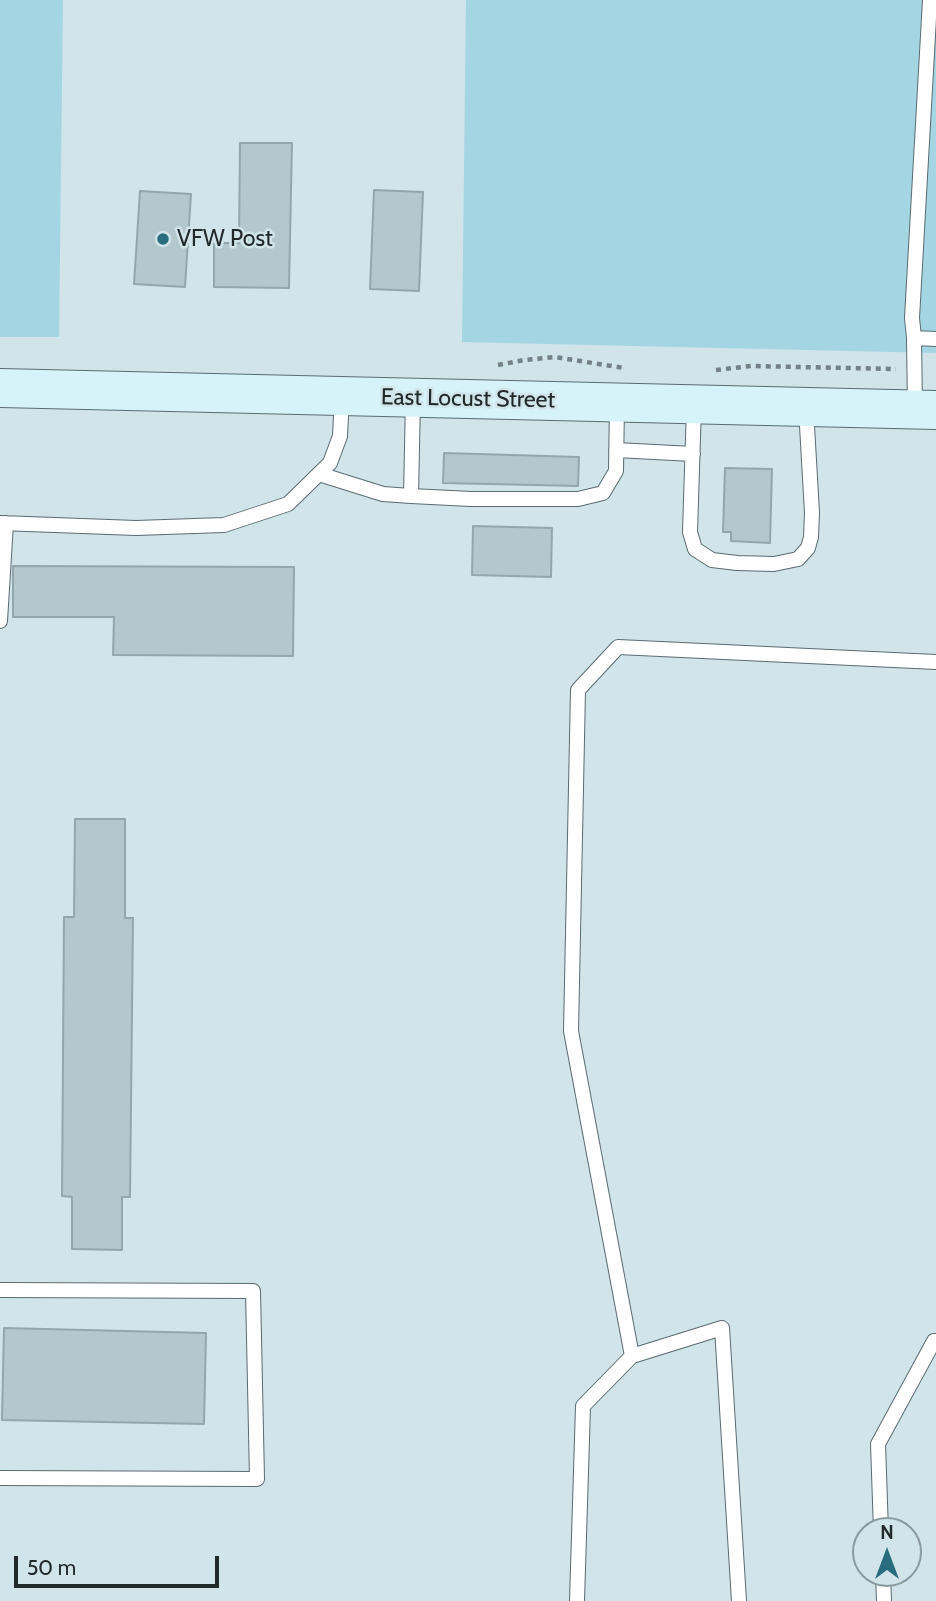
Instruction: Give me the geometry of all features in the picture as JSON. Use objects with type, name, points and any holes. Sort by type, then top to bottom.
[{"type":"main road","name":"East Locust Street","points":[[0,388],[926,410]]},
{"type":"lane","points":[[926,410],[912,318],[930,0]]},
{"type":"lane","points":[[914,338],[936,338]]},
{"type":"lane","points":[[0,621],[3,523],[136,528],[223,524],[288,504],[331,463],[341,436],[342,396]]},
{"type":"lane","points":[[411,496],[413,398]]},
{"type":"lane","points":[[319,474],[383,494],[471,499],[578,499],[603,493],[616,471],[617,403]]},
{"type":"lane","points":[[694,404],[690,532],[695,549],[712,560],[774,564],[798,559],[808,548],[811,537],[806,407]]},
{"type":"lane","points":[[616,450],[693,454]]},
{"type":"lane","points":[[632,1356],[571,1031],[578,690],[618,647],[936,662]]},
{"type":"lane","points":[[0,1290],[253,1291],[257,1479],[0,1478]]},
{"type":"lane","points":[[577,1601],[583,1406],[632,1356],[722,1328],[739,1601]]},
{"type":"lane","points":[[881,1517],[878,1444],[936,1341]]},
{"type":"shaded area","points":[[0,0],[63,0],[59,337],[0,337]]},
{"type":"shaded area","points":[[466,0],[936,0],[936,353],[462,342]]},
{"type":"building","points":[[240,143],[292,143],[289,288],[214,287],[214,243],[239,243]]},
{"type":"building","points":[[374,190],[423,192],[419,291],[370,289]]},
{"type":"building","name":"VFW Post","points":[[140,191],[191,194],[185,287],[134,284]]},
{"type":"building","points":[[444,453],[579,457],[578,486],[443,483]]},
{"type":"building","points":[[725,468],[772,469],[770,543],[731,541],[731,532],[723,532]]},
{"type":"building","points":[[473,526],[552,528],[551,577],[472,575]]},
{"type":"building","points":[[13,566],[294,567],[293,656],[113,655],[114,617],[13,617]]},
{"type":"building","points":[[75,819],[125,819],[125,918],[133,918],[130,1197],[122,1197],[122,1250],[72,1249],[72,1197],[62,1196],[64,917],[74,917]]},
{"type":"building","points":[[4,1328],[206,1333],[204,1424],[2,1420]]},
{"type":"place","name":"VFW Post","points":[[163,239]]}]
